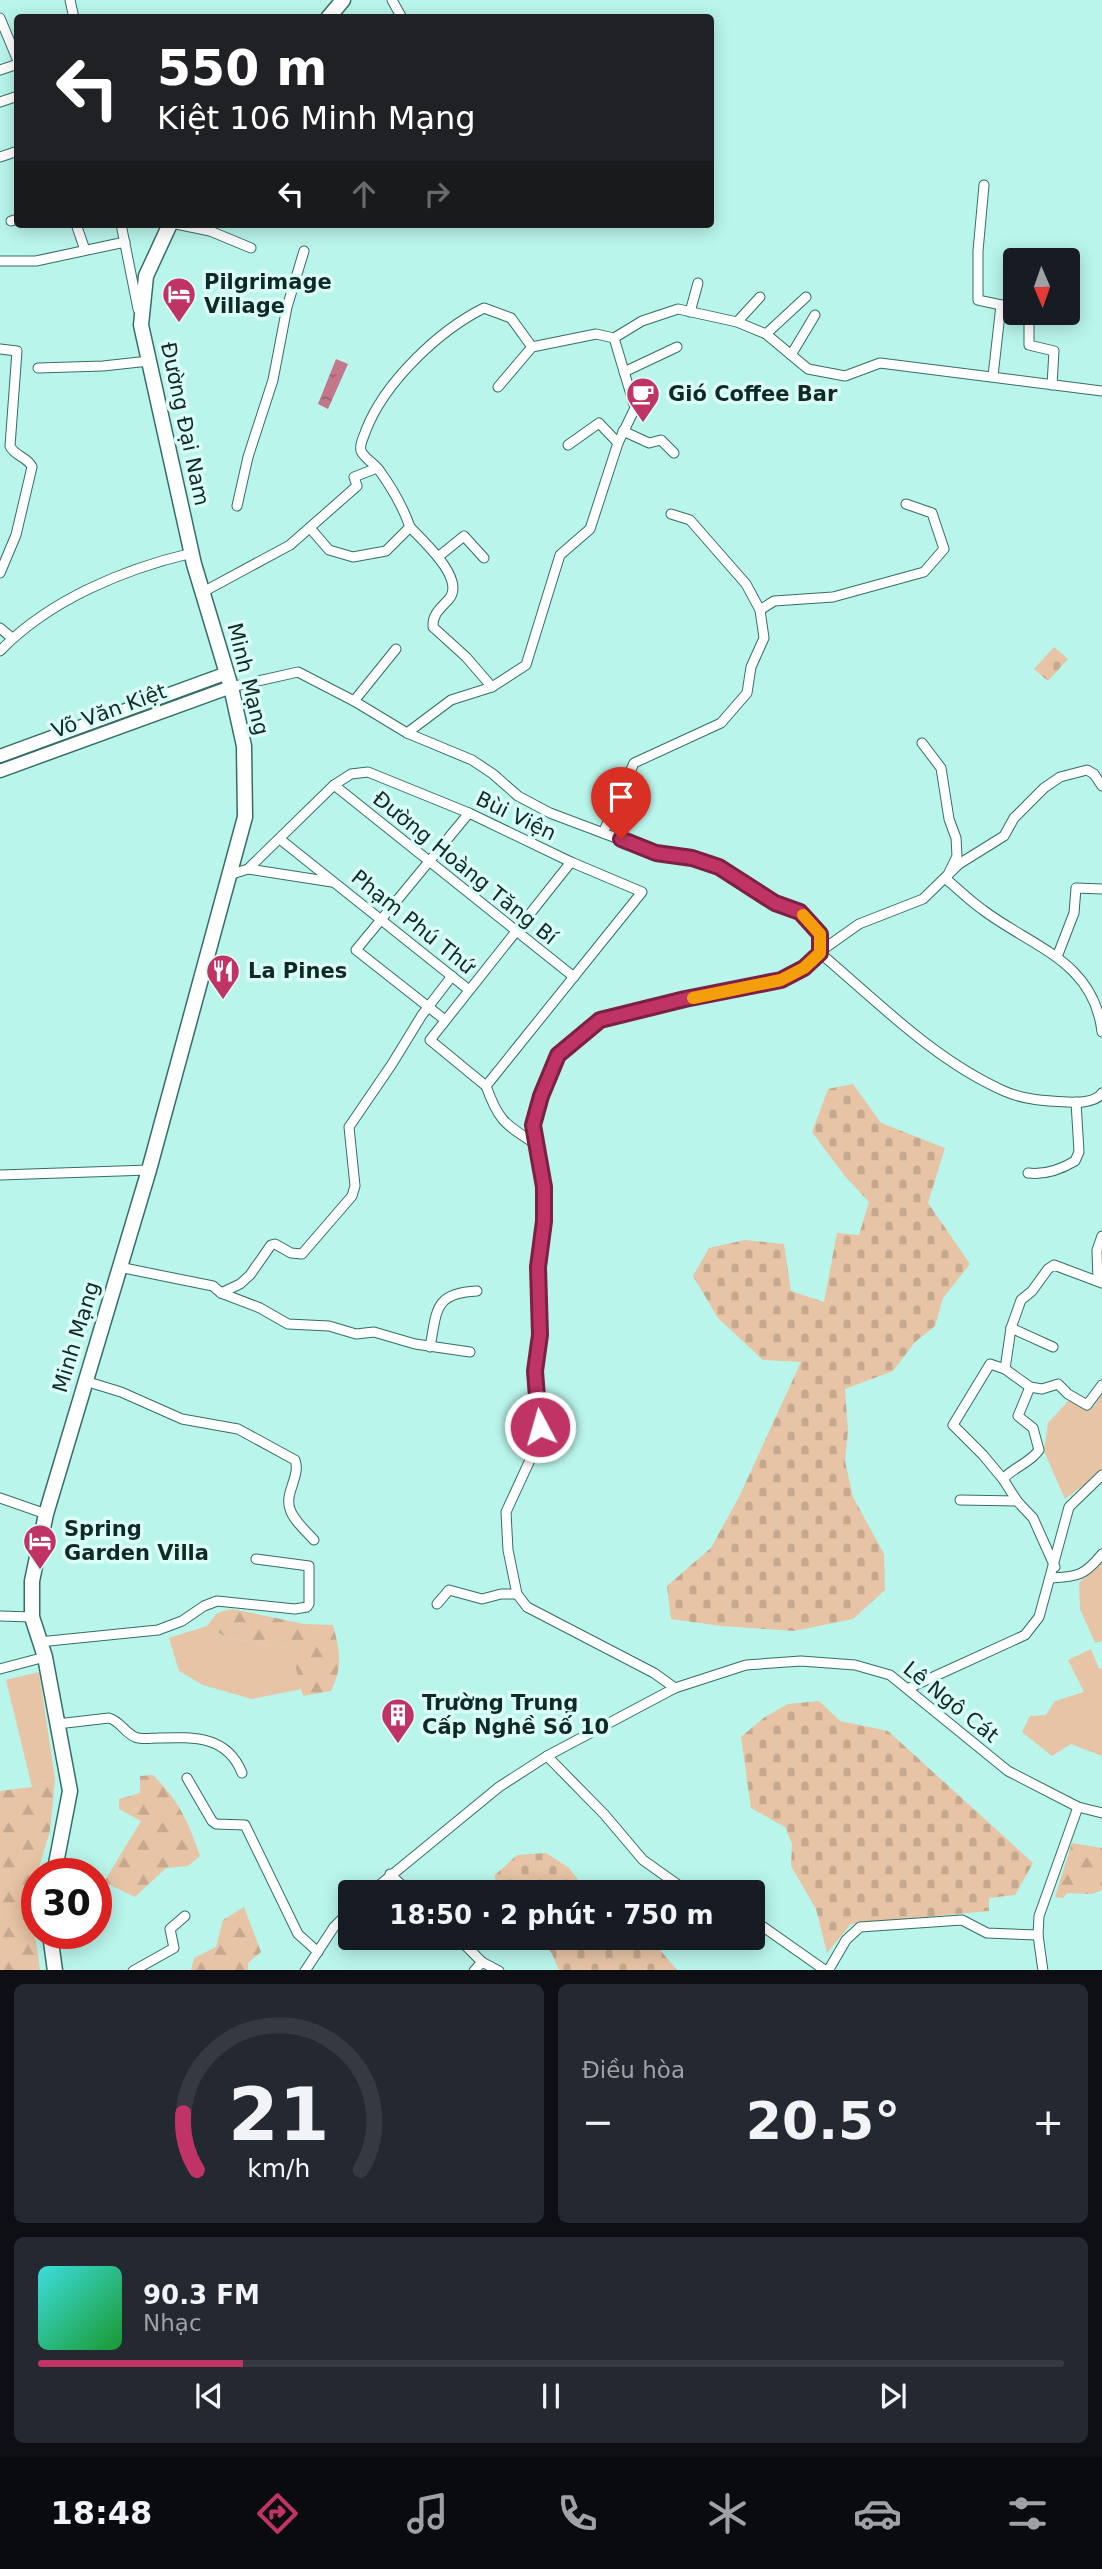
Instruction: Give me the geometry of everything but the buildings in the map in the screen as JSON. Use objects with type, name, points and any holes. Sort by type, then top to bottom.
[{"type":"highway","points":[[331,14],[342,0]]},
{"type":"highway","points":[[141,325],[146,276],[168,228]]},
{"type":"highway","name":"Đường Đại Nam","points":[[141,325],[203,592]]},
{"type":"highway","name":"Minh Mạng","points":[[57,1858],[70,1791],[45,1657],[32,1617],[32,1581],[46,1514],[149,1170],[245,817],[244,747],[229,680],[203,592]]},
{"type":"highway","points":[[53,1949],[55,1970]]},
{"type":"main road","name":"Võ Văn Kiệt","points":[[0,756],[229,680]]},
{"type":"main road","name":"Võ Văn Kiệt","points":[[0,772],[229,680]]},
{"type":"street","points":[[0,18],[14,53]]},
{"type":"street","points":[[984,185],[978,251],[978,300],[1001,305],[993,376]]},
{"type":"street","points":[[77,228],[85,250]]},
{"type":"street","name":"Đường Đại Nam","points":[[122,228],[141,325]]},
{"type":"street","points":[[193,228],[251,247]]},
{"type":"street","points":[[0,261],[36,261],[125,242]]},
{"type":"street","points":[[237,506],[248,457],[273,380],[287,307],[304,251]]},
{"type":"street","points":[[690,312],[698,283]]},
{"type":"street","points":[[737,322],[760,298]]},
{"type":"street","points":[[766,334],[806,298]]},
{"type":"street","points":[[492,687],[466,657],[433,627],[436,614],[452,596],[453,587],[438,557],[410,527],[404,510],[377,468],[367,459],[360,444],[372,415],[402,375],[445,333],[466,317],[484,308],[511,318],[532,347]]},
{"type":"street","points":[[498,387],[532,347],[596,334],[614,338],[642,321],[678,309],[737,322],[766,334],[808,369],[845,376],[880,363],[1102,391]]},
{"type":"street","points":[[791,355],[815,315]]},
{"type":"street","points":[[1029,326],[1029,345],[1054,351],[1052,384]]},
{"type":"street","points":[[407,733],[451,700],[492,687],[526,665],[560,555],[590,529],[618,443],[635,408],[614,338]]},
{"type":"street","points":[[624,372],[677,347]]},
{"type":"street","points":[[0,349],[17,351],[10,446],[11,450],[31,463],[32,467],[19,526],[0,573]]},
{"type":"street","points":[[38,368],[149,362]]},
{"type":"street","points":[[568,445],[599,423],[618,443]]},
{"type":"street","points":[[623,431],[649,443],[661,440],[674,453]]},
{"type":"street","points":[[203,592],[290,545],[357,486],[354,477],[377,468]]},
{"type":"street","points":[[760,610],[774,601],[833,597],[924,572],[944,549],[932,513],[906,504]]},
{"type":"street","points":[[603,833],[634,763],[721,723],[747,693],[751,667],[764,638],[760,610],[746,584],[690,520],[671,514]]},
{"type":"street","points":[[310,528],[330,550],[354,557],[386,551],[410,527]]},
{"type":"street","points":[[438,557],[464,536],[484,558]]},
{"type":"street","points":[[0,651],[12,638],[48,613],[91,589],[148,565],[192,553]]},
{"type":"street","points":[[0,628],[12,638]]},
{"type":"street","points":[[354,701],[396,649]]},
{"type":"street","points":[[229,680],[298,672],[407,733],[472,760],[518,796],[551,813],[656,853],[692,858],[719,867],[775,903],[800,912],[820,934],[820,953],[948,1061],[1006,1092],[1038,1100],[1076,1102],[1102,1096]]},
{"type":"street","points":[[922,743],[941,768],[947,808],[957,838],[957,856],[946,879]]},
{"type":"street","points":[[675,1688],[654,1674],[527,1607],[517,1594],[508,1550],[506,1512],[536,1447],[543,1411],[535,1383],[540,1335],[538,1267],[544,1221],[544,1187],[533,1125],[541,1096],[558,1055],[600,1020],[685,999],[781,980],[804,968],[859,924],[922,899],[960,863],[1004,835],[1014,818],[1044,788],[1060,777],[1087,770],[1094,774],[1102,786]]},
{"type":"street","name":"Bùi Viện","points":[[248,869],[334,785],[351,774],[368,772],[469,813],[571,862],[642,892],[486,1086]]},
{"type":"street","name":"Đường Hoàng Tăng Bí","points":[[334,785],[574,977]]},
{"type":"street","points":[[445,1020],[356,950],[469,813]]},
{"type":"street","name":"Phạm Phú Thứ","points":[[281,839],[469,990]]},
{"type":"street","points":[[537,1144],[503,1122],[495,1111],[486,1086],[430,1040],[571,862]]},
{"type":"street","name":"Phạm Phú Thứ","points":[[229,875],[248,869],[334,882]]},
{"type":"street","points":[[946,879],[984,911],[1057,957],[1077,975],[1096,1001],[1102,1032]]},
{"type":"street","points":[[1057,957],[1074,913],[1076,888],[1102,890]]},
{"type":"street","points":[[221,1293],[240,1284],[250,1275],[271,1245],[275,1244],[291,1254],[302,1254],[352,1196],[355,1186],[349,1127],[428,1007],[452,976]]},
{"type":"street","points":[[1028,1173],[1040,1175],[1064,1168],[1075,1161],[1079,1152],[1076,1102]]},
{"type":"street","points":[[0,1175],[149,1170]]},
{"type":"street","points":[[1004,1369],[1011,1328],[1021,1300],[1032,1291],[1051,1266],[1100,1282],[1096,1257],[1102,1236]]},
{"type":"street","points":[[119,1267],[203,1282],[288,1324],[329,1326],[356,1334],[374,1332],[430,1347],[470,1352]]},
{"type":"street","points":[[430,1347],[437,1314],[443,1301],[457,1293],[477,1292]]},
{"type":"street","points":[[1011,1328],[1053,1346]]},
{"type":"street","points":[[1055,1567],[1033,1518],[983,1455],[953,1425],[990,1364],[1004,1369],[1030,1387],[1042,1389],[1058,1384],[1068,1394],[1087,1405],[1102,1385]]},
{"type":"street","points":[[85,1381],[121,1392],[182,1419],[238,1429],[295,1460],[297,1467],[288,1506],[314,1539]]},
{"type":"street","points":[[1003,1479],[1039,1450],[1033,1428],[1018,1416],[1030,1387]]},
{"type":"street","points":[[909,1688],[1026,1635],[1039,1618],[1055,1567],[1069,1507],[1102,1475]]},
{"type":"street","points":[[0,1498],[46,1514]]},
{"type":"street","points":[[960,1500],[1017,1501]]},
{"type":"street","points":[[1051,1578],[1082,1574],[1093,1566],[1102,1554]]},
{"type":"street","points":[[39,1642],[158,1630],[182,1621],[204,1606],[218,1601],[295,1609],[307,1607],[309,1566],[256,1559]]},
{"type":"street","points":[[437,1604],[449,1590],[482,1599],[501,1594],[517,1594]]},
{"type":"street","points":[[0,1616],[32,1617]]},
{"type":"street","points":[[0,1669],[45,1657]]},
{"type":"street","name":"Lê Ngô Cát","points":[[383,1880],[499,1787],[547,1756],[675,1688],[746,1665],[801,1661],[855,1665],[890,1675],[1008,1771],[1077,1807],[1102,1813]]},
{"type":"street","points":[[57,1724],[109,1718],[135,1737],[180,1737],[218,1744],[233,1754],[242,1773]]},
{"type":"street","points":[[547,1756],[604,1814],[643,1860],[671,1880]]},
{"type":"street","points":[[187,1778],[212,1821],[216,1824],[245,1825],[298,1934],[318,1952]]},
{"type":"street","points":[[1043,1970],[1038,1935],[1039,1916],[1077,1807]]},
{"type":"street","points":[[390,1874],[396,1880]]},
{"type":"street","points":[[133,1970],[174,1948],[170,1929],[185,1916]]},
{"type":"street","points":[[765,1928],[827,1970],[846,1940],[860,1927],[962,1920],[987,1933],[1038,1935]]},
{"type":"street","points":[[305,1970],[338,1923]]},
{"type":"street","points":[[470,1950],[482,1962],[499,1970]]},
{"type":"street","points":[[474,1970],[482,1962]]},
{"type":"green space","points":[[1054,647],[1068,659],[1048,681],[1034,669]]},
{"type":"green space","points":[[853,1084],[881,1123],[945,1148],[928,1203],[970,1264],[943,1298],[935,1326],[915,1342],[893,1371],[845,1389],[848,1431],[845,1461],[853,1497],[884,1554],[885,1590],[853,1619],[794,1631],[721,1626],[671,1619],[667,1586],[711,1548],[740,1495],[801,1362],[763,1360],[718,1318],[693,1276],[709,1248],[745,1240],[784,1244],[791,1291],[824,1302],[837,1233],[859,1235],[869,1202],[844,1175],[812,1132],[828,1089]]},
{"type":"green space","points":[[1102,1393],[1102,1471],[1065,1499],[1044,1451],[1048,1423],[1070,1399],[1088,1409],[1095,1405]]},
{"type":"green space","points":[[1102,1561],[1102,1641],[1095,1643],[1080,1609],[1079,1583]]},
{"type":"green space","points":[[232,1609],[304,1624],[333,1625],[339,1658],[331,1691],[303,1696],[291,1649],[227,1638],[207,1626],[217,1613]]},
{"type":"green space","points":[[207,1626],[227,1638],[291,1649],[302,1689],[252,1699],[203,1685],[179,1671],[169,1638]]},
{"type":"green space","points":[[1091,1649],[1099,1669],[1102,1668],[1102,1756],[1071,1744],[1052,1756],[1022,1732],[1030,1716],[1046,1715],[1055,1701],[1084,1692],[1068,1660]]},
{"type":"green space","points":[[39,1672],[55,1779],[32,1787],[6,1680]]},
{"type":"green space","points":[[819,1701],[840,1721],[888,1731],[1033,1863],[1015,1895],[989,1898],[989,1911],[851,1924],[827,1953],[816,1909],[791,1866],[792,1844],[785,1827],[751,1808],[741,1737],[765,1717],[788,1704]]},
{"type":"green space","points":[[153,1775],[170,1794],[182,1812],[200,1856],[188,1866],[166,1868],[135,1897],[112,1886],[112,1869],[141,1821],[119,1809],[119,1799],[140,1793],[140,1776]]},
{"type":"green space","points":[[55,1779],[50,1831],[42,1858],[21,1858],[21,1949],[37,1949],[40,1970],[0,1970],[0,1791],[32,1787]]},
{"type":"green space","points":[[1072,1843],[1102,1848],[1102,1890],[1092,1894],[1067,1893],[1063,1898],[1055,1897]]},
{"type":"green space","points":[[546,1853],[568,1867],[578,1880],[496,1880],[494,1876],[517,1855]]},
{"type":"green space","points":[[244,1907],[261,1952],[248,1963],[248,1970],[191,1970],[194,1958],[216,1947],[223,1920]]},
{"type":"green space","points":[[549,1950],[660,1950],[677,1970],[559,1970]]},
{"type":"water","points":[[336,359],[348,364],[328,409],[318,404]]},
{"type":"slow traffic","points":[[693,998],[781,980],[804,968],[820,953],[820,934],[803,915]]},
{"type":"place","name":"Pilgrimage Village","points":[[179,324]]},
{"type":"place","name":"Gió Coffee Bar","points":[[643,424]]},
{"type":"place","name":"La Pines","points":[[223,1001]]},
{"type":"place","name":"Spring Garden Villa","points":[[40,1571]]},
{"type":"place","name":"Trường Trung Cấp Nghề Số 10","points":[[398,1745]]},
{"type":"route","points":[[540,1427],[543,1411],[537,1397],[535,1371],[540,1335],[538,1267],[544,1221],[544,1187],[533,1125],[541,1096],[558,1055],[600,1020],[685,999],[781,980],[804,968],[820,953],[820,934],[800,912],[775,903],[719,867],[692,858],[656,853],[621,839]]}]
